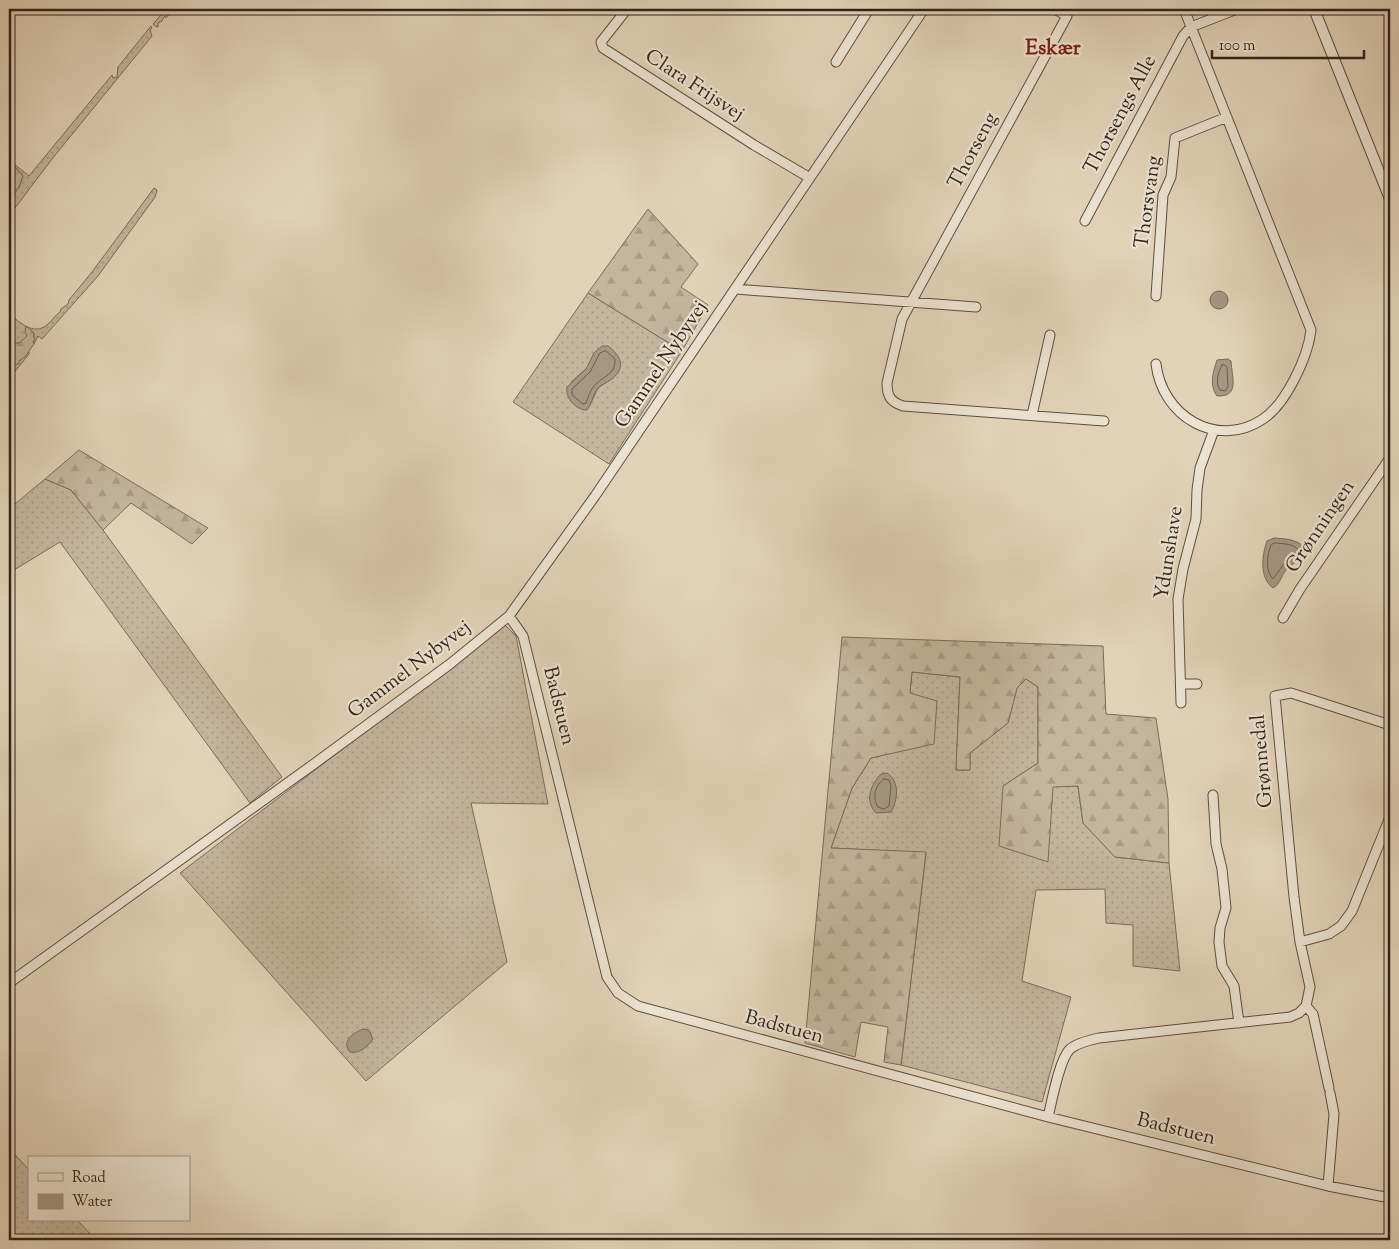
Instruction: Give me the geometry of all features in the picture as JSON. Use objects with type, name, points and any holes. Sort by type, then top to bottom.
[{"type":"street","name":"Clara Frijsvej","points":[[627,9],[601,42],[603,48],[754,145],[810,178]]},
{"type":"street","points":[[836,62],[869,9]]},
{"type":"street","name":"Gammel Nybyvej","points":[[9,983],[450,664],[509,616],[595,496],[924,9]]},
{"type":"street","name":"Thorseng","points":[[1032,415],[903,406],[893,402],[887,394],[887,383],[902,319],[1069,12],[1056,9]]},
{"type":"street","points":[[1156,364],[1161,386],[1173,406],[1192,422],[1214,430],[1245,428],[1272,413],[1287,394],[1310,344],[1311,330],[1184,9]]},
{"type":"street","points":[[1191,27],[1237,9]]},
{"type":"street","points":[[1314,9],[1390,199]]},
{"type":"street","name":"Thorsengs Alle","points":[[1085,221],[1183,36],[1191,27]]},
{"type":"street","name":"Thorsvang","points":[[1156,296],[1163,195],[1171,177],[1175,138],[1227,117]]},
{"type":"street","points":[[735,289],[976,308]]},
{"type":"street","points":[[1050,335],[1032,415],[1104,421]]},
{"type":"street","name":"Ydunshave","points":[[1181,703],[1178,598],[1183,569],[1196,519],[1200,468],[1214,430]]},
{"type":"street","name":"Grønningen","points":[[1283,618],[1300,589],[1390,458]]},
{"type":"street","name":"Badstuen","points":[[509,616],[523,636],[607,977],[618,994],[638,1006],[1048,1117],[1328,1186],[1390,1198]]},
{"type":"street","points":[[1181,684],[1197,684]]},
{"type":"street","name":"Grønnedal","points":[[1306,1006],[1310,987],[1300,942],[1293,888],[1275,696],[1291,694],[1390,725]]},
{"type":"street","points":[[1213,795],[1216,844],[1222,869],[1226,908],[1220,928],[1219,942],[1222,966],[1234,986],[1239,1022]]},
{"type":"street","points":[[1300,942],[1329,934],[1341,926],[1352,911],[1390,817]]},
{"type":"street","points":[[1048,1117],[1062,1061],[1070,1049],[1084,1042],[1099,1038],[1290,1017],[1299,1013],[1306,1006],[1313,1014],[1334,1114],[1328,1186]]},
{"type":"green space","points":[[166,9],[171,9],[172,11],[158,23],[158,27],[155,26],[153,24]]},
{"type":"green space","points":[[151,26],[152,36],[52,159],[9,216],[9,201],[19,187],[23,176],[9,160],[29,176],[112,75],[113,78],[117,77],[118,67]]},
{"type":"green space","points":[[9,161],[23,176],[19,187],[9,201]]},
{"type":"green space","points":[[154,188],[157,190],[155,197],[98,276],[42,339],[38,336],[34,344],[34,333],[26,327],[28,336],[19,343],[9,345],[9,314],[27,327],[37,329],[47,325],[68,304],[69,300]]},
{"type":"green space","points":[[648,209],[698,264],[681,287],[708,305],[682,351],[588,293]]},
{"type":"green space","points":[[588,293],[682,351],[609,464],[513,402]],"holes":[[[586,369],[615,376],[598,388],[589,407],[571,382]]]},
{"type":"green space","points":[[26,326],[34,333],[34,344],[25,357],[19,361],[19,364],[11,365],[9,363],[9,345],[19,343],[27,336],[25,332]]},
{"type":"green space","points":[[29,352],[9,379],[9,363],[11,365],[22,359]]},
{"type":"green space","points":[[79,450],[208,528],[192,544],[131,503],[103,530],[71,490],[45,479]]},
{"type":"green space","points":[[45,479],[71,490],[103,530],[282,777],[250,803],[60,542],[9,573],[9,509]]},
{"type":"green space","points":[[505,625],[516,636],[548,804],[471,803],[507,962],[366,1081],[180,873]]},
{"type":"green space","points":[[842,637],[1103,646],[1106,714],[1156,718],[1168,799],[1169,863],[1115,857],[1083,823],[1078,786],[1053,787],[1048,862],[999,846],[1003,786],[1038,763],[1038,687],[1026,679],[1017,688],[1008,723],[970,753],[970,770],[956,770],[960,677],[912,672],[910,693],[937,701],[934,744],[871,758],[852,788],[831,848],[926,852],[901,1065],[884,1062],[888,1027],[861,1022],[855,1057],[805,1043]]},
{"type":"green space","points":[[912,672],[960,677],[956,770],[970,770],[970,753],[1008,723],[1017,688],[1026,679],[1038,687],[1038,763],[1003,786],[1078,786],[1083,823],[1115,857],[1169,863],[1180,971],[1133,966],[1133,925],[1106,923],[1105,889],[1036,890],[1022,981],[1071,997],[1042,1102],[901,1065],[926,853],[831,848],[852,788],[871,758],[934,743],[910,693]]},
{"type":"green space","points":[[9,1148],[28,1169],[28,1222],[79,1222],[96,1240],[9,1240]]},
{"type":"water","points":[[1219,291],[1225,294],[1228,300],[1225,306],[1219,309],[1213,306],[1210,300],[1213,294]]},
{"type":"water","points":[[602,346],[608,346],[616,353],[620,361],[619,370],[617,375],[598,388],[587,410],[579,408],[572,403],[567,387],[586,369],[594,353]]},
{"type":"water","points":[[1228,359],[1231,361],[1232,390],[1224,395],[1217,396],[1212,383],[1217,360]]},
{"type":"water","points":[[1274,538],[1299,543],[1305,550],[1306,556],[1288,568],[1278,584],[1273,588],[1265,578],[1263,566],[1267,541]]},
{"type":"water","points":[[887,773],[896,786],[895,802],[891,812],[876,813],[870,803],[870,793],[877,778],[881,774]]},
{"type":"water","points":[[363,1029],[369,1030],[373,1039],[363,1049],[357,1052],[350,1052],[347,1044],[349,1038]]},
{"type":"district","name":"Eskær","points":[[1053,49]]}]
